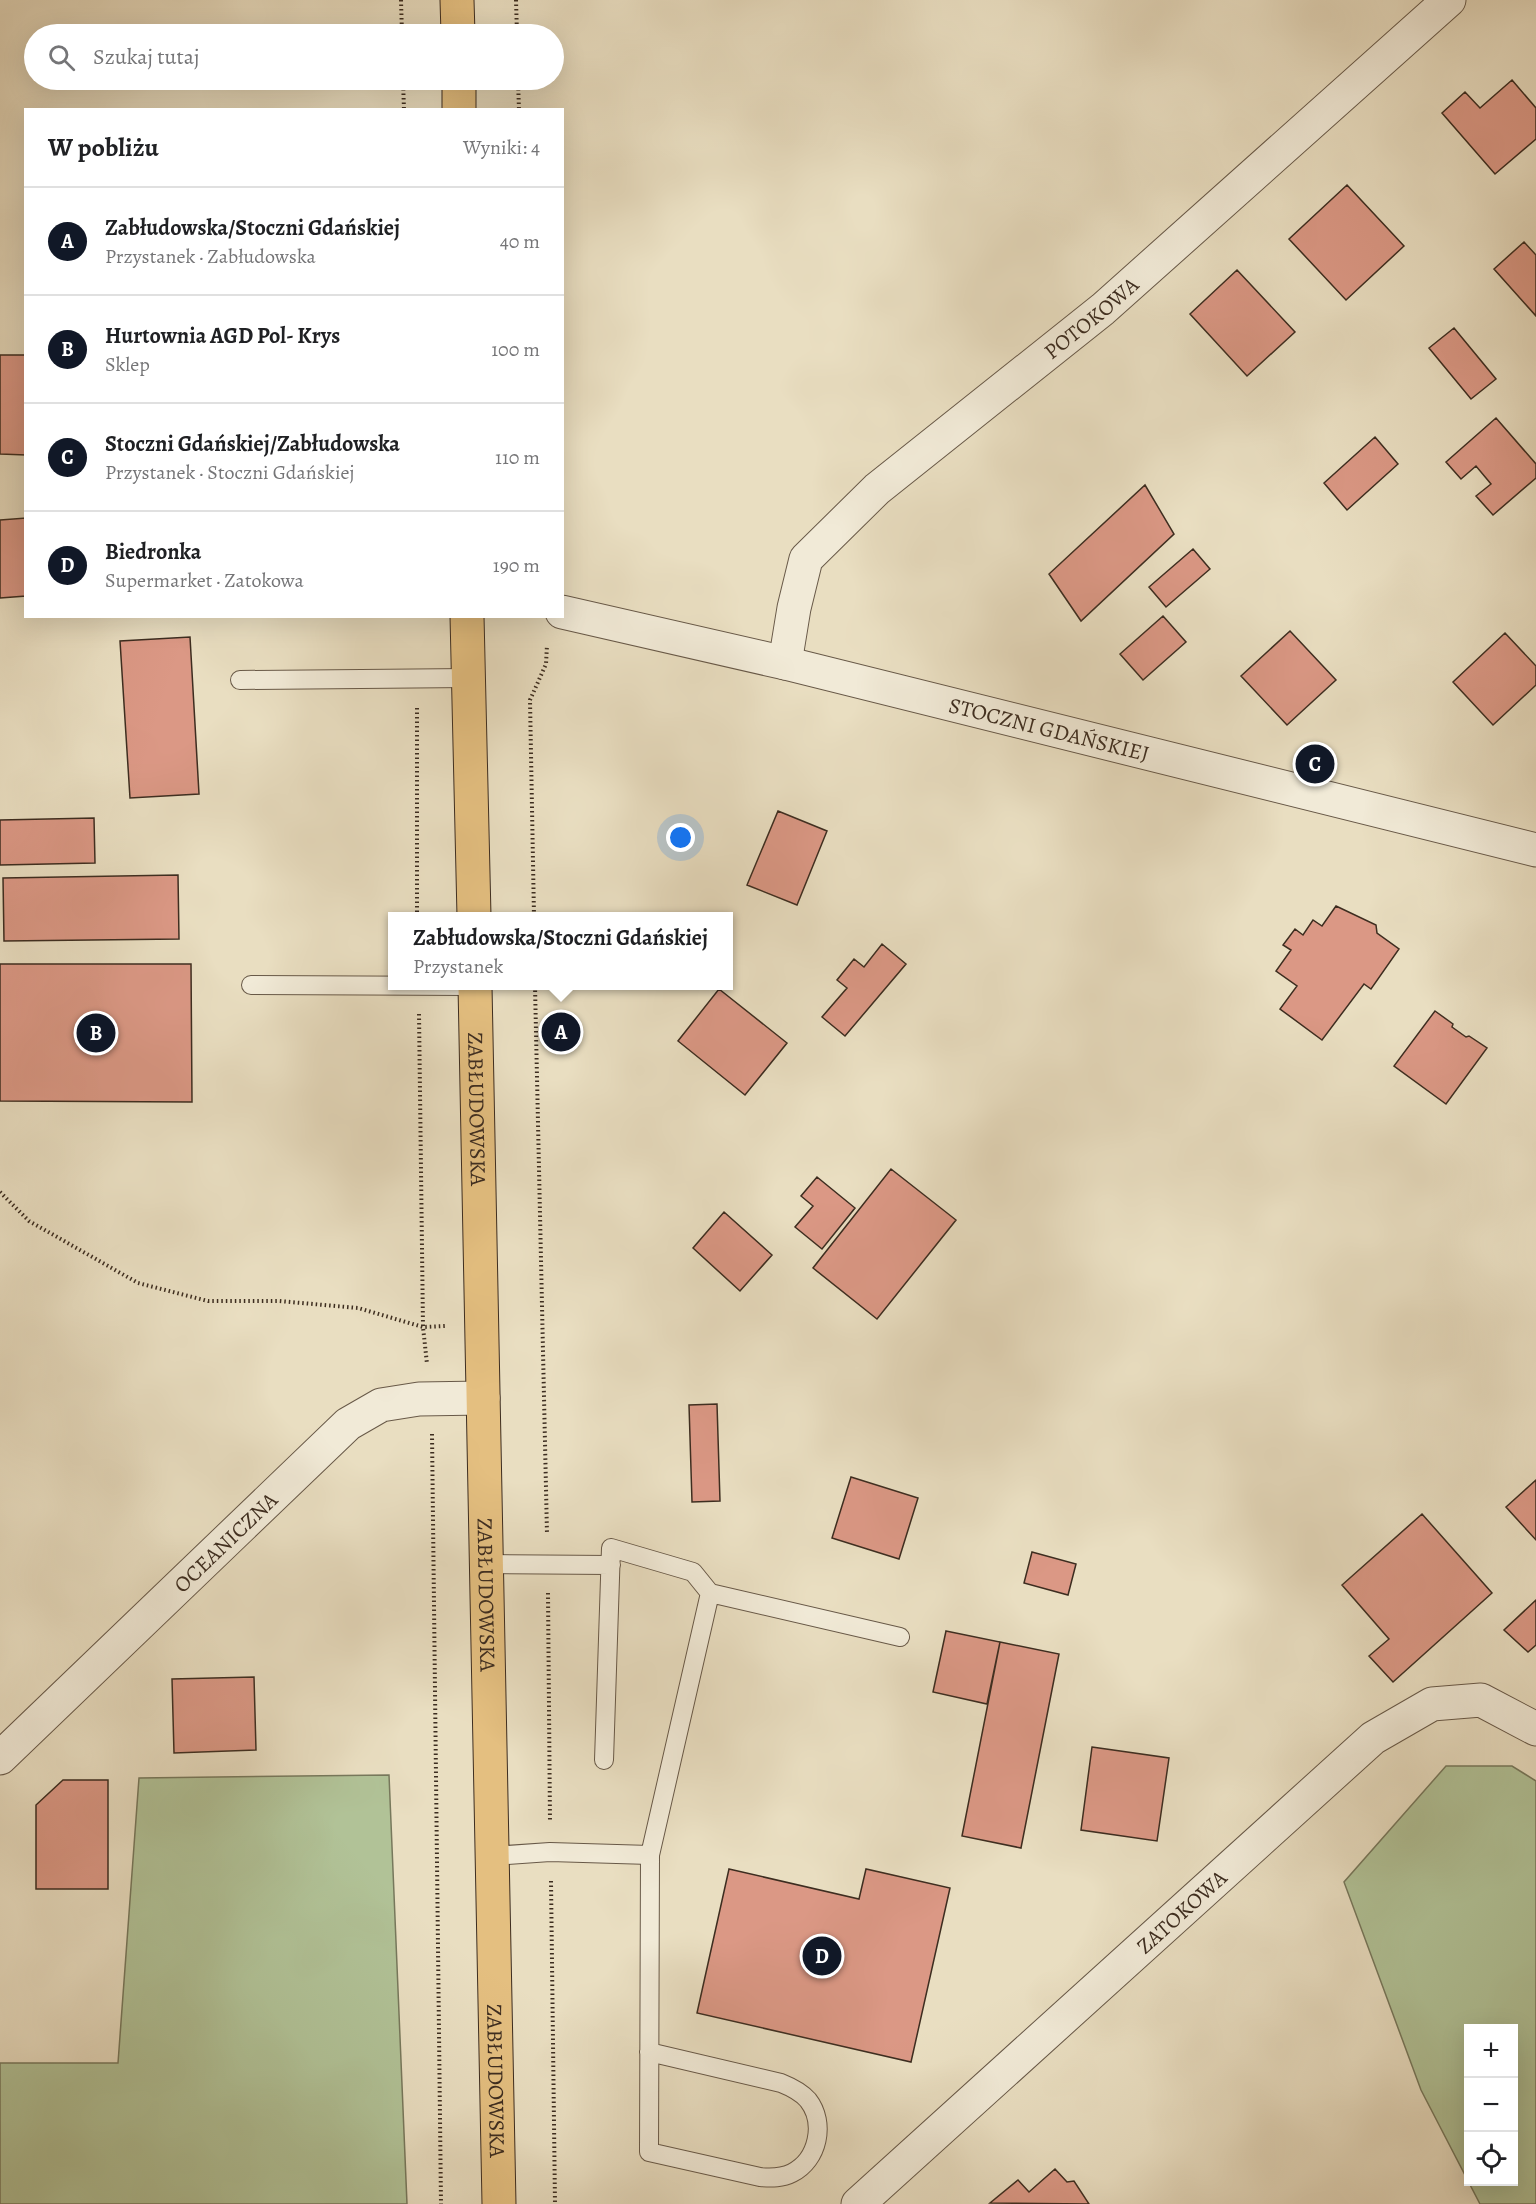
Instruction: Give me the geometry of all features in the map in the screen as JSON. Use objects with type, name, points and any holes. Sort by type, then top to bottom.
[{"type":"highway","points":[[457,0],[458,24]]},
{"type":"highway","points":[[459,90],[459,108]]},
{"type":"highway","points":[[467,618],[474,912]]},
{"type":"highway","name":"ZABŁUDOWSKA","points":[[475,990],[499,2204]]},
{"type":"street","name":"POTOKOWA","points":[[785,663],[794,608],[806,559],[877,489],[1103,309],[1449,0]]},
{"type":"street","name":"STOCZNI GDAŃSKIEJ","points":[[555,624],[785,663],[1536,849]]},
{"type":"street","name":"OCEANICZNA","points":[[0,1758],[348,1424],[381,1405],[432,1398],[483,1398]]},
{"type":"street","name":"ZATOKOWA","points":[[858,2204],[1372,1738],[1432,1704],[1481,1700],[1536,1729]]},
{"type":"lane","points":[[240,680],[468,678]]},
{"type":"lane","points":[[251,985],[388,986]]},
{"type":"lane","points":[[604,1760],[611,1548],[693,1572],[710,1593],[900,1637]]},
{"type":"lane","points":[[486,1564],[611,1565]]},
{"type":"lane","points":[[649,2052],[781,2083],[796,2090],[809,2101],[816,2116],[818,2132],[814,2149],[806,2163],[793,2173],[777,2178],[760,2177],[649,2152],[649,2052],[650,1855],[710,1593]]},
{"type":"lane","points":[[492,1856],[550,1852],[650,1855]]},
{"type":"path","points":[[401,0],[402,24]]},
{"type":"path","points":[[516,0],[517,24]]},
{"type":"path","points":[[403,90],[404,108]]},
{"type":"path","points":[[518,90],[519,108]]},
{"type":"path","points":[[534,912],[530,700],[546,664],[555,624]]},
{"type":"path","points":[[417,679],[417,912]]},
{"type":"path","points":[[418,990],[423,1327],[432,1398],[441,2204]]},
{"type":"path","points":[[0,1192],[29,1221],[138,1283],[207,1301],[279,1301],[358,1308],[423,1327],[481,1323]]},
{"type":"green space","points":[[1446,1766],[1512,1766],[1536,1781],[1536,2204],[1480,2204],[1471,2186],[1518,2186],[1518,2024],[1464,2024],[1464,2173],[1421,2090],[1344,1882]]},
{"type":"green space","points":[[389,1775],[407,2204],[0,2204],[0,2063],[118,2063],[139,1778]]},
{"type":"building","points":[[1512,80],[1536,108],[1536,139],[1495,174],[1442,113],[1465,92],[1480,108]]},
{"type":"building","points":[[1347,185],[1404,246],[1346,300],[1289,239]]},
{"type":"building","points":[[1524,242],[1536,255],[1536,316],[1494,269]]},
{"type":"building","points":[[1237,270],[1295,332],[1247,376],[1190,314]]},
{"type":"building","points":[[1454,328],[1496,379],[1471,399],[1429,348]]},
{"type":"building","points":[[0,355],[24,355],[24,455],[0,454]]},
{"type":"building","points":[[1496,418],[1536,464],[1536,478],[1493,515],[1476,496],[1491,484],[1476,466],[1461,479],[1446,462]]},
{"type":"building","points":[[1375,437],[1398,464],[1347,510],[1324,483]]},
{"type":"building","points":[[1145,485],[1174,534],[1081,621],[1049,574]]},
{"type":"building","points":[[24,518],[24,596],[0,598],[0,520]]},
{"type":"building","points":[[1193,549],[1210,569],[1166,607],[1149,587]]},
{"type":"building","points":[[1163,616],[1186,642],[1143,680],[1120,654]]},
{"type":"building","points":[[1290,631],[1336,680],[1287,725],[1241,676]]},
{"type":"building","points":[[1505,633],[1536,666],[1536,685],[1493,725],[1453,682]]},
{"type":"building","points":[[190,637],[199,794],[130,798],[120,641]]},
{"type":"building","points":[[778,811],[827,831],[797,905],[747,885]]},
{"type":"building","points":[[94,818],[95,863],[0,865],[0,820]]},
{"type":"building","points":[[178,875],[179,939],[4,941],[3,878]]},
{"type":"building","points":[[1336,906],[1376,925],[1377,933],[1399,949],[1371,989],[1364,984],[1322,1040],[1280,1009],[1297,986],[1276,971],[1291,950],[1283,945],[1295,929],[1303,935],[1313,920],[1322,926]]},
{"type":"building","points":[[882,944],[906,964],[845,1036],[822,1017],[847,988],[837,980],[854,959],[864,967]]},
{"type":"building","points":[[0,964],[191,964],[192,1102],[0,1101]]},
{"type":"building","points":[[720,990],[787,1043],[745,1095],[678,1041]]},
{"type":"building","points":[[1435,1011],[1466,1037],[1469,1036],[1487,1048],[1446,1104],[1394,1066]]},
{"type":"building","points":[[891,1169],[956,1220],[877,1319],[813,1268]]},
{"type":"building","points":[[817,1177],[855,1208],[822,1249],[795,1227],[813,1206],[801,1196]]},
{"type":"building","points":[[724,1212],[772,1255],[740,1291],[693,1248]]},
{"type":"building","points":[[717,1404],[720,1501],[692,1502],[689,1405]]},
{"type":"building","points":[[851,1477],[918,1498],[899,1559],[832,1538]]},
{"type":"building","points":[[1536,1480],[1536,1540],[1506,1507]]},
{"type":"building","points":[[1422,1514],[1492,1593],[1393,1682],[1369,1656],[1389,1639],[1342,1585]]},
{"type":"building","points":[[1032,1552],[1076,1564],[1068,1595],[1024,1583]]},
{"type":"building","points":[[1536,1600],[1536,1645],[1528,1652],[1504,1630]]},
{"type":"building","points":[[946,1631],[1000,1642],[987,1704],[933,1692]]},
{"type":"building","points":[[1000,1642],[1059,1654],[1021,1848],[962,1836]]},
{"type":"building","points":[[254,1677],[256,1750],[174,1753],[172,1679]]},
{"type":"building","points":[[1092,1747],[1169,1758],[1157,1841],[1081,1830]]},
{"type":"building","points":[[63,1780],[108,1780],[108,1889],[36,1889],[36,1805]]},
{"type":"building","points":[[729,1869],[859,1899],[866,1869],[950,1888],[911,2062],[697,2013]]},
{"type":"building","points":[[1055,2169],[1067,2182],[1074,2181],[1089,2204],[990,2203],[1018,2180],[1029,2192]]},
{"type":"place","name":"Stoczni Gdańskiej/Zabłudowska","points":[[1315,764]]},
{"type":"place","name":"Zabłudowska/Stoczni Gdańskiej","points":[[561,1032]]},
{"type":"place","name":"Hurtownia AGD Pol- Krys","points":[[96,1033]]},
{"type":"place","name":"Biedronka","points":[[822,1956]]}]
